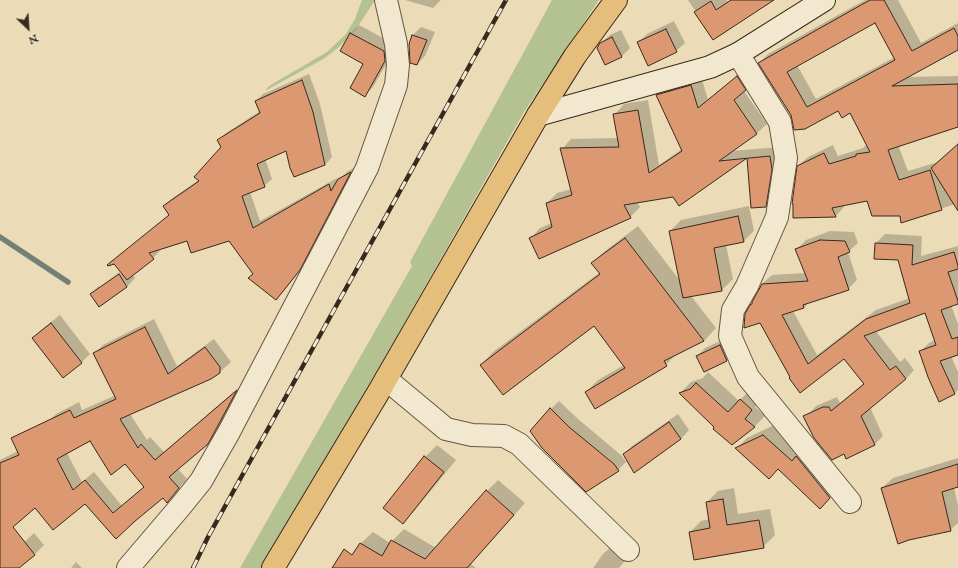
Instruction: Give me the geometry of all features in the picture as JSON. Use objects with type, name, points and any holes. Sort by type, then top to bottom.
[{"type":"main road","points":[[273,568],[386,379],[538,115],[575,56],[616,0]]},
{"type":"street","points":[[128,568],[200,482],[229,432],[367,168],[396,85],[398,66],[396,44],[386,0]]},
{"type":"street","points":[[538,115],[710,66],[738,54],[824,0]]},
{"type":"street","points":[[738,54],[780,122],[786,158],[777,217],[747,286],[733,310],[730,336],[748,378],[850,502]]},
{"type":"street","points":[[386,379],[446,429],[472,436],[504,436],[519,444],[628,550]]},
{"type":"green space","points":[[362,0],[375,0],[357,28],[339,47],[325,58],[265,91],[269,86],[327,52],[346,34],[355,19]]},
{"type":"green space","points":[[552,0],[599,0],[524,112],[294,517],[262,568],[240,568],[412,266],[410,262]]},
{"type":"building","points":[[731,0],[774,0],[713,40],[694,12],[711,1],[716,10]]},
{"type":"building","points":[[870,0],[884,0],[912,51],[954,28],[958,36],[958,50],[892,86],[958,84],[958,127],[888,150],[899,180],[930,170],[942,210],[901,223],[900,216],[872,216],[867,201],[832,208],[836,217],[793,218],[792,204],[797,166],[824,153],[829,164],[856,156],[856,154],[870,152],[850,113],[842,118],[838,111],[805,129],[794,130],[791,115],[758,63]],"holes":[[[875,23],[895,60],[807,107],[787,72]]]},
{"type":"building","points":[[666,29],[677,52],[648,66],[637,42]]},
{"type":"building","points":[[350,33],[384,51],[385,61],[365,97],[350,88],[363,64],[340,51]]},
{"type":"building","points":[[412,35],[427,40],[417,65],[410,63],[409,44]]},
{"type":"building","points":[[612,37],[622,57],[605,65],[597,48],[600,43]]},
{"type":"building","points":[[737,76],[746,90],[734,100],[757,134],[719,161],[747,158],[679,206],[673,197],[624,205],[631,218],[539,259],[529,238],[552,227],[546,203],[572,195],[560,148],[619,147],[613,114],[638,110],[649,173],[682,151],[656,95],[691,85],[698,108]]},
{"type":"building","points":[[302,80],[313,112],[325,165],[294,177],[286,151],[257,164],[265,187],[242,196],[253,228],[329,184],[331,191],[338,179],[351,172],[300,270],[276,300],[248,278],[253,274],[229,241],[191,253],[187,241],[149,253],[154,259],[127,280],[114,264],[107,265],[169,215],[163,206],[199,181],[194,177],[221,147],[217,140],[260,113],[255,101]]},
{"type":"building","points":[[958,144],[958,211],[931,168]]},
{"type":"building","points":[[770,156],[772,170],[766,207],[751,208],[747,158]]},
{"type":"building","points":[[738,216],[744,242],[714,248],[722,291],[683,298],[669,231]]},
{"type":"building","points":[[625,238],[704,341],[664,361],[667,366],[595,409],[585,392],[625,368],[594,326],[503,395],[480,365],[600,274],[591,263]]},
{"type":"building","points":[[820,240],[845,241],[850,252],[838,257],[849,290],[803,305],[804,308],[782,315],[808,364],[866,319],[910,303],[898,260],[874,259],[875,243],[913,245],[912,265],[954,252],[958,266],[958,269],[948,272],[958,304],[941,310],[952,339],[958,337],[958,355],[940,361],[955,394],[939,402],[928,377],[919,351],[936,345],[925,313],[864,336],[890,370],[896,366],[906,379],[861,416],[875,445],[846,459],[844,454],[832,460],[814,438],[803,416],[823,407],[829,407],[831,411],[864,384],[844,359],[800,393],[789,378],[790,377],[760,323],[744,328],[745,314],[762,284],[808,281],[795,249]]},
{"type":"building","points":[[119,274],[127,287],[99,307],[90,294]]},
{"type":"building","points":[[51,323],[82,363],[63,378],[32,338]]},
{"type":"building","points":[[145,327],[168,374],[205,347],[220,367],[220,373],[211,379],[120,419],[138,448],[141,444],[155,460],[237,390],[208,444],[169,477],[179,488],[167,503],[163,498],[116,539],[85,504],[53,530],[35,508],[13,527],[35,555],[19,568],[0,568],[0,463],[19,455],[11,438],[70,410],[74,418],[116,399],[93,353]],"holes":[[[90,441],[111,475],[125,464],[144,487],[113,513],[85,480],[73,490],[57,459]]]},
{"type":"building","points":[[720,345],[727,361],[704,372],[696,356]]},
{"type":"building","points":[[696,383],[728,412],[740,399],[752,410],[745,419],[755,427],[732,445],[713,429],[714,427],[679,393],[690,389]]},
{"type":"building","points":[[550,408],[569,427],[614,464],[619,471],[586,492],[542,448],[530,431]]},
{"type":"building","points":[[669,422],[681,439],[634,473],[623,454]]},
{"type":"building","points":[[763,435],[792,461],[796,456],[830,498],[820,509],[778,469],[769,479],[735,448]]},
{"type":"building","points":[[424,456],[444,472],[403,524],[383,508]]},
{"type":"building","points":[[958,464],[958,487],[942,492],[951,531],[909,540],[898,544],[881,488]]},
{"type":"building","points":[[486,490],[514,515],[467,568],[332,568],[344,549],[352,555],[360,543],[382,556],[391,540],[425,559]]},
{"type":"building","points":[[723,499],[727,525],[759,520],[764,548],[694,560],[689,532],[710,528],[706,502]]},
{"type":"waterway","points":[[0,237],[68,282]]},
{"type":"railway","points":[[193,568],[208,537],[506,0]]}]
